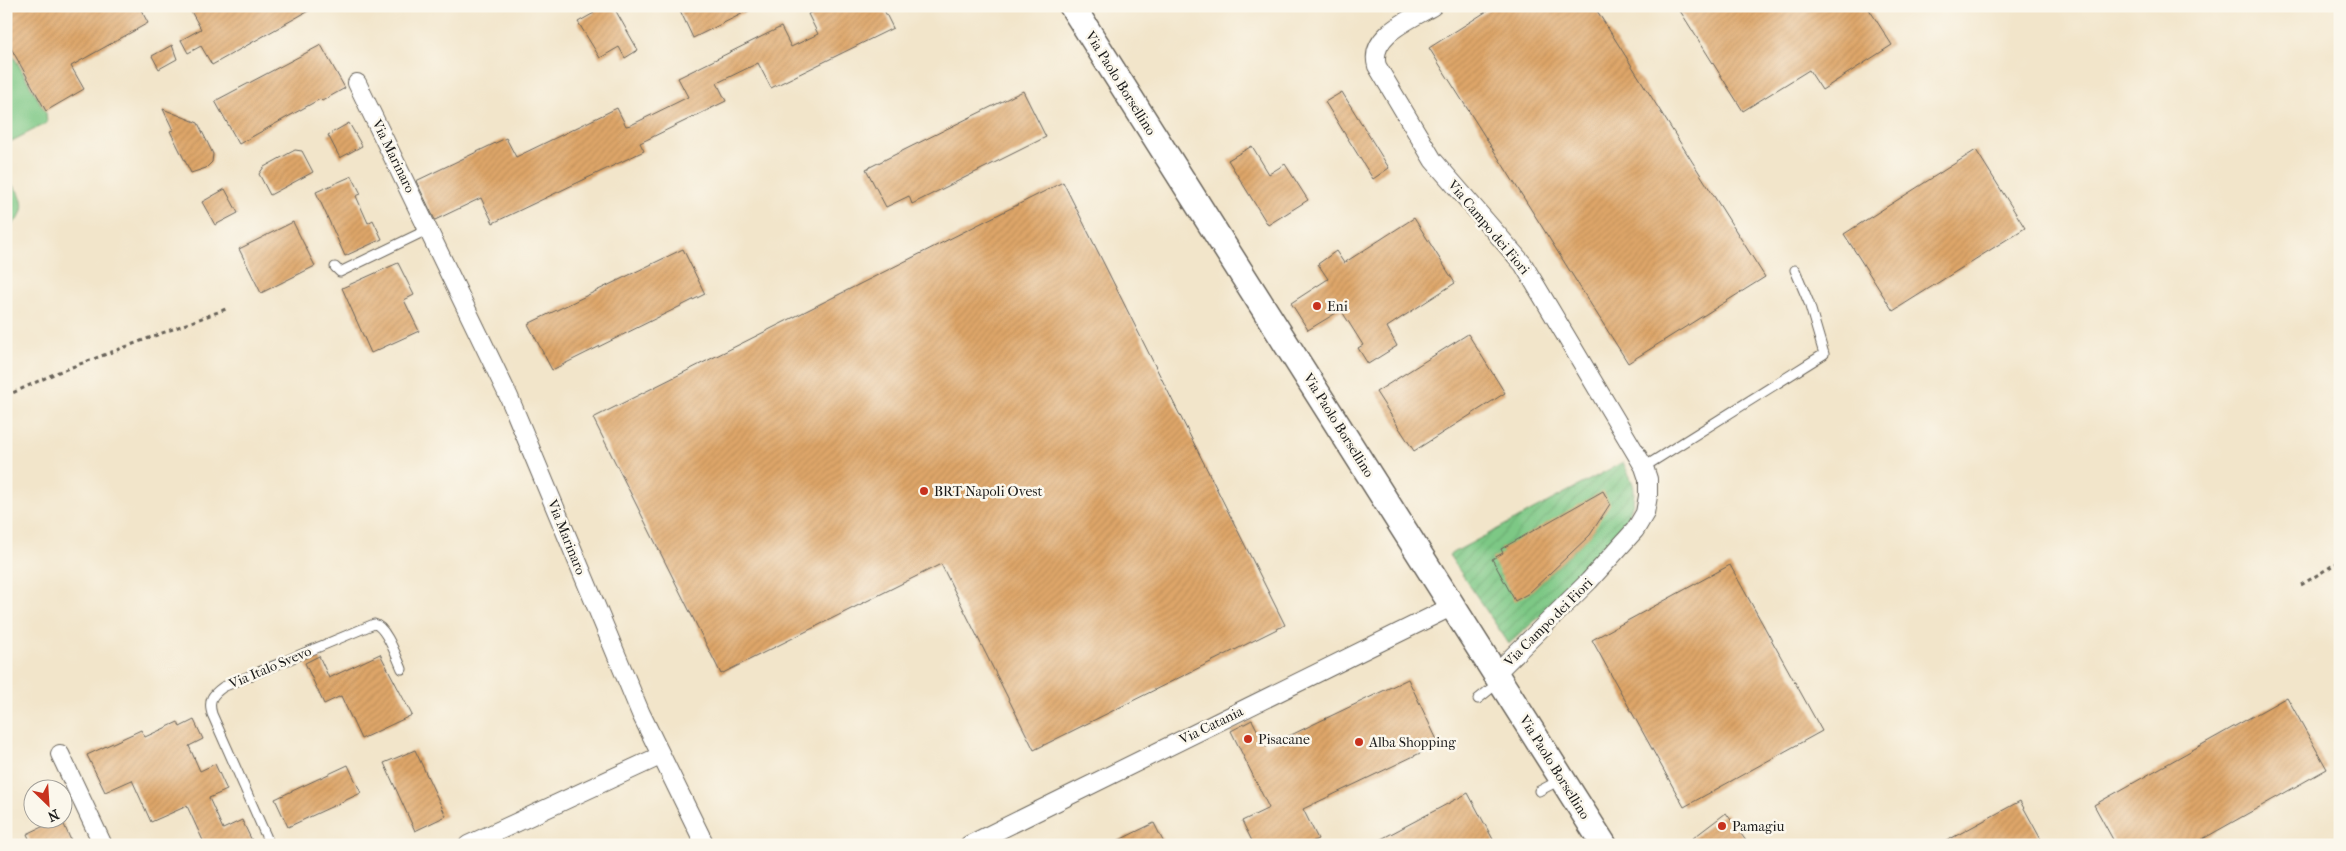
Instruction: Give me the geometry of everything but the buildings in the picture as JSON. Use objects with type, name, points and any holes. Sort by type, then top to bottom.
[{"type":"main road","name":"Via Paolo Borsellino","points":[[1072,6],[1604,845]]},
{"type":"street","name":"Via Campo dei Fiori","points":[[1433,6],[1381,40],[1375,52],[1377,66],[1434,160],[1523,264],[1644,467],[1648,479],[1645,513],[1635,530],[1498,677]]},
{"type":"street","name":"Via Marinaro","points":[[357,83],[430,229],[513,405],[660,756],[705,845]]},
{"type":"street","name":"Via Catania","points":[[969,845],[1453,606]]},
{"type":"street","points":[[60,754],[103,845]]},
{"type":"street","points":[[468,845],[660,756]]},
{"type":"lane","points":[[335,267],[340,272],[430,229]]},
{"type":"lane","points":[[1644,467],[1824,354],[1809,303],[1795,270]]},
{"type":"lane","name":"Via Italo Svevo","points":[[270,845],[212,714],[209,704],[212,696],[224,687],[374,624],[379,625],[384,631],[402,669]]},
{"type":"lane","points":[[1478,699],[1498,677]]},
{"type":"lane","points":[[1539,791],[1562,778]]},
{"type":"path","points":[[6,396],[56,373],[226,309]]},
{"type":"path","points":[[2302,585],[2340,561]]},
{"type":"green space","points":[[6,43],[46,113],[47,123],[6,144]]},
{"type":"green space","points":[[6,175],[21,197],[23,208],[16,221],[6,228]]},
{"type":"green space","points":[[1623,462],[1634,490],[1631,510],[1620,531],[1605,552],[1585,573],[1509,644],[1449,555]]},
{"type":"place","name":"Eni","points":[[1317,306]]},
{"type":"place","name":"BRT Napoli Ovest","points":[[924,491]]},
{"type":"place","name":"Pisacane","points":[[1248,739]]},
{"type":"place","name":"Alba Shopping","points":[[1359,742]]},
{"type":"place","name":"Pamagiu","points":[[1722,826]]}]
